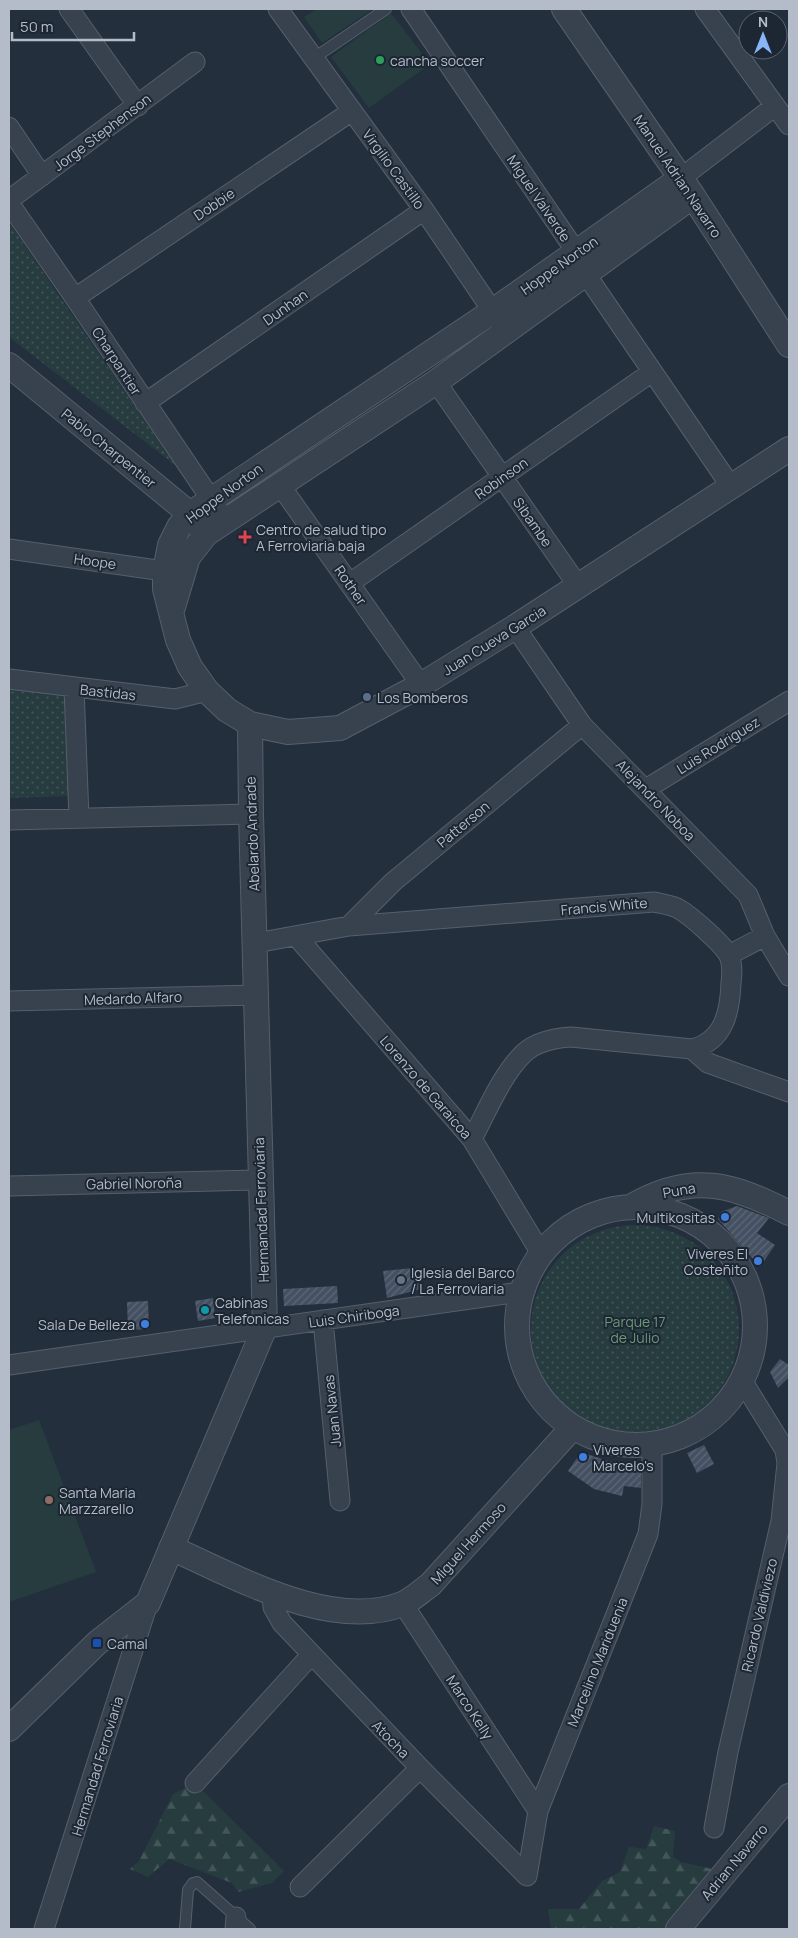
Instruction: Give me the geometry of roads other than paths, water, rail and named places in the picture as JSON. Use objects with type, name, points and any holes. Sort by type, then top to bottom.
[{"type":"street","points":[[69,9],[138,106]]},
{"type":"street","name":"Virgilio Castillo","points":[[278,9],[424,210],[507,332]]},
{"type":"street","name":"Miguel Valverde","points":[[411,9],[652,372],[732,488]]},
{"type":"street","name":"Manuel Adrian Navarro","points":[[564,9],[687,187],[789,346]]},
{"type":"street","points":[[705,9],[789,125]]},
{"type":"street","name":"Jorge Stephenson","points":[[9,202],[195,62]]},
{"type":"street","name":"Hoppe Norton","points":[[172,611],[173,572],[170,545],[179,527],[190,514],[493,311],[581,263],[687,187],[775,106]]},
{"type":"street","name":"Dobbie","points":[[75,298],[352,111]]},
{"type":"street","points":[[9,127],[42,176]]},
{"type":"street","name":"Charpantier","points":[[9,202],[225,520]]},
{"type":"street","name":"Dunhan","points":[[145,403],[424,210]]},
{"type":"street","name":"Hoppe Norton","points":[[173,572],[206,534],[436,382],[507,332],[581,263]]},
{"type":"street","name":"Pablo Charpentier","points":[[9,365],[190,514],[206,534]]},
{"type":"street","name":"Robinson","points":[[350,582],[652,372]]},
{"type":"street","name":"Sibambe","points":[[436,382],[579,587]]},
{"type":"street","name":"Juan Cueva Garcia","points":[[172,611],[178,640],[190,667],[207,691],[227,710],[250,724],[288,732],[340,728],[421,685],[515,628],[789,449]]},
{"type":"street","name":"Rother","points":[[280,485],[421,685]]},
{"type":"street","name":"Hoope","points":[[9,549],[173,572]]},
{"type":"street","name":"Alejandro Noboa","points":[[515,628],[582,725],[748,895],[765,936],[789,976]]},
{"type":"street","name":"Bastidas","points":[[9,679],[176,699],[207,691]]},
{"type":"street","points":[[74,688],[79,818]]},
{"type":"street","name":"Luis Rodriguez","points":[[646,789],[789,701]]},
{"type":"street","name":"Abelardo Andrade","points":[[250,724],[256,944]]},
{"type":"street","name":"Patterson","points":[[348,926],[393,882],[582,725]]},
{"type":"street","points":[[9,820],[251,814]]},
{"type":"street","name":"Francis White","points":[[256,944],[348,926],[654,902],[678,908],[698,922],[729,955]]},
{"type":"street","points":[[472,1139],[513,1066],[525,1052],[540,1044],[555,1038],[571,1037],[692,1048],[703,1046],[712,1040],[723,1027],[729,1008],[732,965],[729,955],[765,936]]},
{"type":"street","name":"Lorenzo de Garaicoa","points":[[297,937],[472,1139],[539,1250]]},
{"type":"street","name":"Hermandad Ferroviaria","points":[[44,1929],[148,1602],[265,1327],[260,1180],[256,944]]},
{"type":"street","name":"Medardo Alfaro","points":[[9,1002],[256,995]]},
{"type":"street","points":[[692,1048],[708,1063],[789,1092]]},
{"type":"street","name":"Gabriel Noroña","points":[[9,1186],[260,1180]]},
{"type":"street","name":"Puna","points":[[634,1205],[670,1188],[694,1185],[727,1188],[753,1194],[789,1213]]},
{"type":"street","name":"Puna","points":[[701,1227],[700,1215],[703,1205],[710,1197],[727,1188]]},
{"type":"street","points":[[634,1205],[665,1210],[695,1222],[724,1245],[745,1275],[756,1311],[755,1348],[743,1382],[723,1410],[696,1431],[652,1446],[633,1446],[601,1441],[572,1428],[535,1392],[516,1344],[520,1292],[539,1250],[581,1220],[634,1205]]},
{"type":"street","name":"Luis Chiriboga","points":[[9,1365],[520,1292]]},
{"type":"street","name":"Juan Navas","points":[[323,1320],[340,1501]]},
{"type":"street","name":"Ricardo Valdiviezo","points":[[714,1828],[728,1752],[781,1521],[787,1463],[785,1450],[743,1382]]},
{"type":"street","name":"Miguel Hermoso","points":[[170,1548],[308,1606],[342,1611],[374,1610],[402,1604],[430,1585],[572,1428]]},
{"type":"street","name":"Marcelino Mariduenia","points":[[527,1876],[538,1811],[648,1534],[652,1504],[652,1446]]},
{"type":"street","name":"Atocha","points":[[272,1591],[273,1607],[282,1623],[420,1768],[527,1876]]},
{"type":"street","name":"Hermandad Ferroviaria","points":[[9,1729],[98,1643],[148,1602]]},
{"type":"street","name":"Marco Kelly","points":[[402,1604],[538,1811]]},
{"type":"street","points":[[195,1783],[311,1655]]},
{"type":"street","points":[[300,1887],[420,1768]]},
{"type":"street","name":"Adrian Navarro","points":[[678,1929],[789,1796]]},
{"type":"lane","points":[[314,58],[386,9]]},
{"type":"lane","points":[[186,1929],[188,1890],[193,1883],[201,1884],[240,1925]]},
{"type":"place","name":"cancha soccer","points":[[380,60]]},
{"type":"place","name":"Centro de salud tipo A Ferroviaria baja","points":[[245,537]]},
{"type":"place","name":"Los Bomberos","points":[[367,697]]},
{"type":"place","name":"Multikositas","points":[[725,1217]]},
{"type":"place","name":"Viveres El Costeñito","points":[[758,1261]]},
{"type":"place","name":"Iglesia del Barco / La Ferroviaria","points":[[401,1280]]},
{"type":"place","name":"Cabinas Telefonicas","points":[[205,1310]]},
{"type":"place","name":"Sala De Belleza","points":[[145,1324]]},
{"type":"place","name":"Viveres Marcelo's","points":[[583,1457]]},
{"type":"place","name":"Santa Maria Marzzarello","points":[[49,1500]]},
{"type":"place","name":"Camal","points":[[97,1643]]},
{"type":"park label","name":"Parque 17 de Julio","points":[[635,1329]]}]
